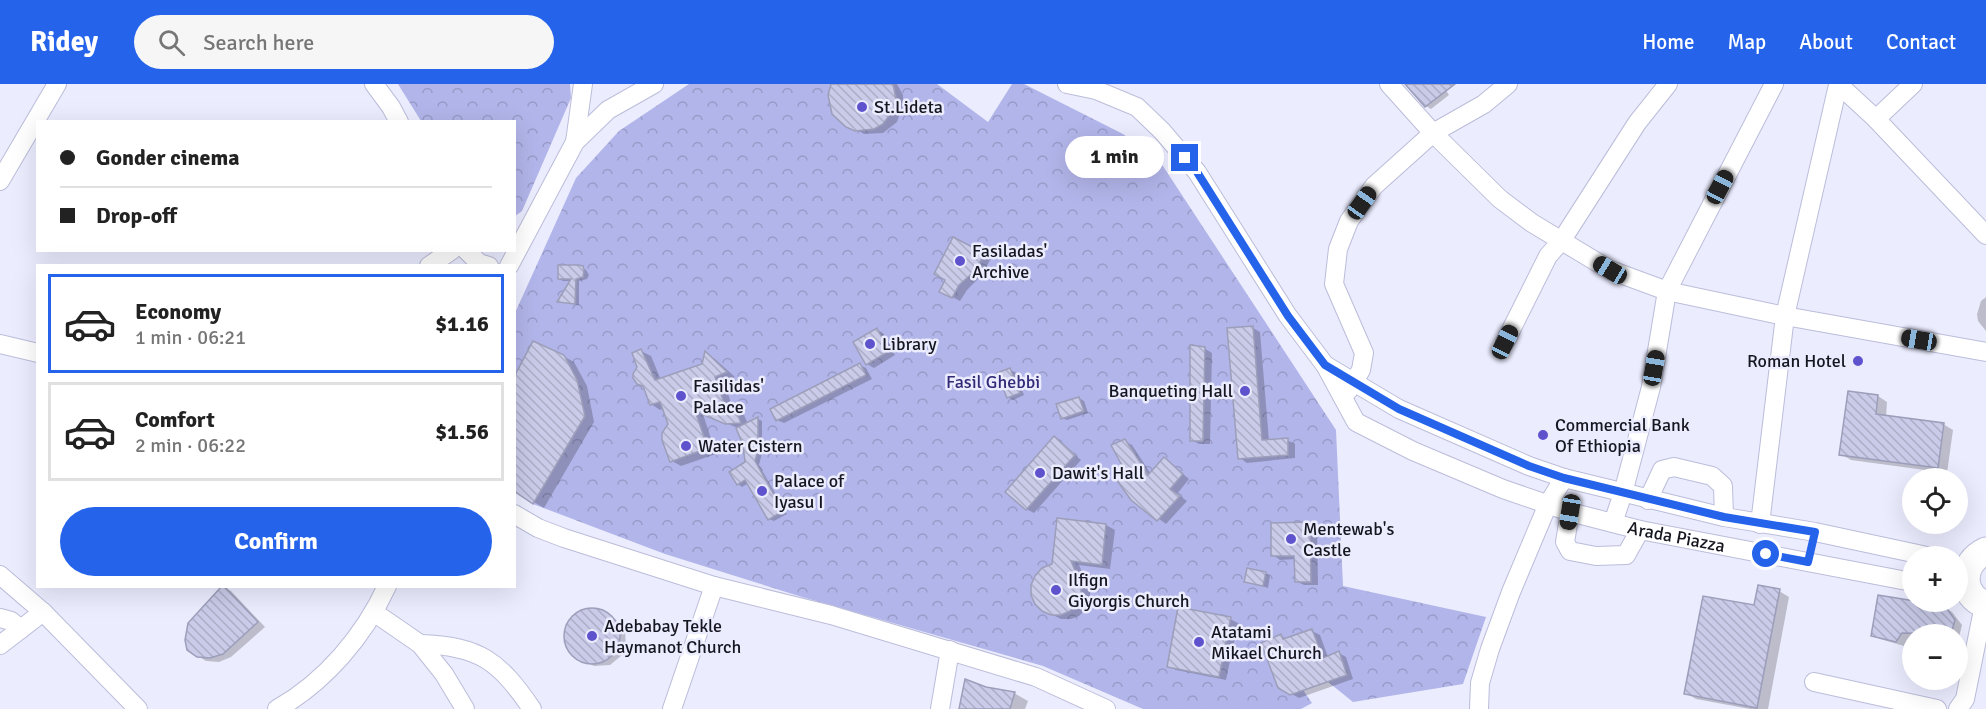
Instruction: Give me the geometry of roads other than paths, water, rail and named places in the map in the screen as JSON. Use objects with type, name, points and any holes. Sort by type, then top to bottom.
[{"type":"highway","points":[[1972,558],[1966,576],[1974,598]]},
{"type":"street","points":[[0,181],[57,84]]},
{"type":"street","points":[[374,84],[398,120]]},
{"type":"street","points":[[575,142],[583,84]]},
{"type":"street","points":[[510,264],[575,142],[608,110],[654,84]]},
{"type":"street","points":[[1066,84],[1096,90],[1137,107],[1162,131],[1197,172],[1288,316],[1325,365],[1399,409],[1529,466],[1564,478],[1724,517],[1815,532],[1902,551]]},
{"type":"street","points":[[1389,84],[1434,134],[1500,199],[1532,223],[1610,270],[1667,291],[1785,316],[1986,352]]},
{"type":"street","points":[[1342,398],[1361,370],[1364,353],[1334,284],[1338,249],[1349,221],[1374,186],[1434,134],[1484,104],[1508,84]]},
{"type":"street","points":[[1505,342],[1548,256],[1562,240],[1637,123],[1668,84]]},
{"type":"street","points":[[1613,524],[1651,387],[1667,291],[1774,84]]},
{"type":"street","points":[[1838,84],[1875,119],[1986,235]]},
{"type":"street","points":[[1760,524],[1785,316],[1838,84]]},
{"type":"street","points":[[1875,119],[1913,84]]},
{"type":"street","points":[[432,264],[449,252]]},
{"type":"street","points":[[468,252],[484,264]]},
{"type":"street","points":[[0,344],[36,353]]},
{"type":"street","name":"Arada Piazza","points":[[1325,365],[1356,422],[1413,451],[1503,489],[1613,524],[1902,580]]},
{"type":"street","points":[[1413,451],[1427,422]]},
{"type":"street","points":[[1648,500],[1662,470],[1674,467],[1712,476],[1720,482],[1724,486],[1724,517]]},
{"type":"street","points":[[1479,709],[1480,683],[1490,649],[1548,504],[1564,478]]},
{"type":"street","points":[[1570,512],[1565,542],[1570,551],[1596,556],[1626,555],[1640,530]]},
{"type":"street","points":[[516,515],[538,528],[564,538],[714,586],[831,615],[1036,676],[1106,709]]},
{"type":"street","points":[[1808,562],[1815,532]]},
{"type":"street","points":[[0,575],[43,612],[138,709]]},
{"type":"street","points":[[672,709],[714,586]]},
{"type":"street","points":[[277,709],[300,696],[326,674],[375,613],[386,588]]},
{"type":"street","points":[[1958,709],[1965,699],[1974,598]]},
{"type":"street","points":[[0,645],[43,612]]},
{"type":"street","points":[[375,613],[420,644],[444,674],[465,709]]},
{"type":"street","points":[[0,618],[11,621],[21,629]]},
{"type":"street","points":[[420,644],[462,649],[484,656],[502,670],[532,709]]},
{"type":"street","points":[[940,709],[950,650]]},
{"type":"street","points":[[1814,682],[1927,708]]},
{"type":"place","name":"St.Lideta","points":[[862,107]]},
{"type":"place","name":"Fasiladas' Archive","points":[[960,261]]},
{"type":"place","name":"Library","points":[[870,344]]},
{"type":"place","name":"Roman Hotel","points":[[1858,361]]},
{"type":"place","name":"Banqueting Hall","points":[[1245,391]]},
{"type":"place","name":"Fasilidas' Palace","points":[[681,396]]},
{"type":"place","name":"Commercial Bank Of Ethiopia","points":[[1543,435]]},
{"type":"place","name":"Water Cistern","points":[[686,446]]},
{"type":"place","name":"Dawit's Hall","points":[[1040,473]]},
{"type":"place","name":"Palace of Iyasu I","points":[[762,491]]},
{"type":"place","name":"Mentewab's Castle","points":[[1291,539]]},
{"type":"place","name":"Ilfign Giyorgis Church","points":[[1056,590]]},
{"type":"place","name":"Adebabay Tekle Haymanot Church","points":[[592,636]]},
{"type":"place","name":"Atatami Mikael Church","points":[[1199,642]]},
{"type":"park label","name":"Fasil Ghebbi","points":[[993,382]]}]
